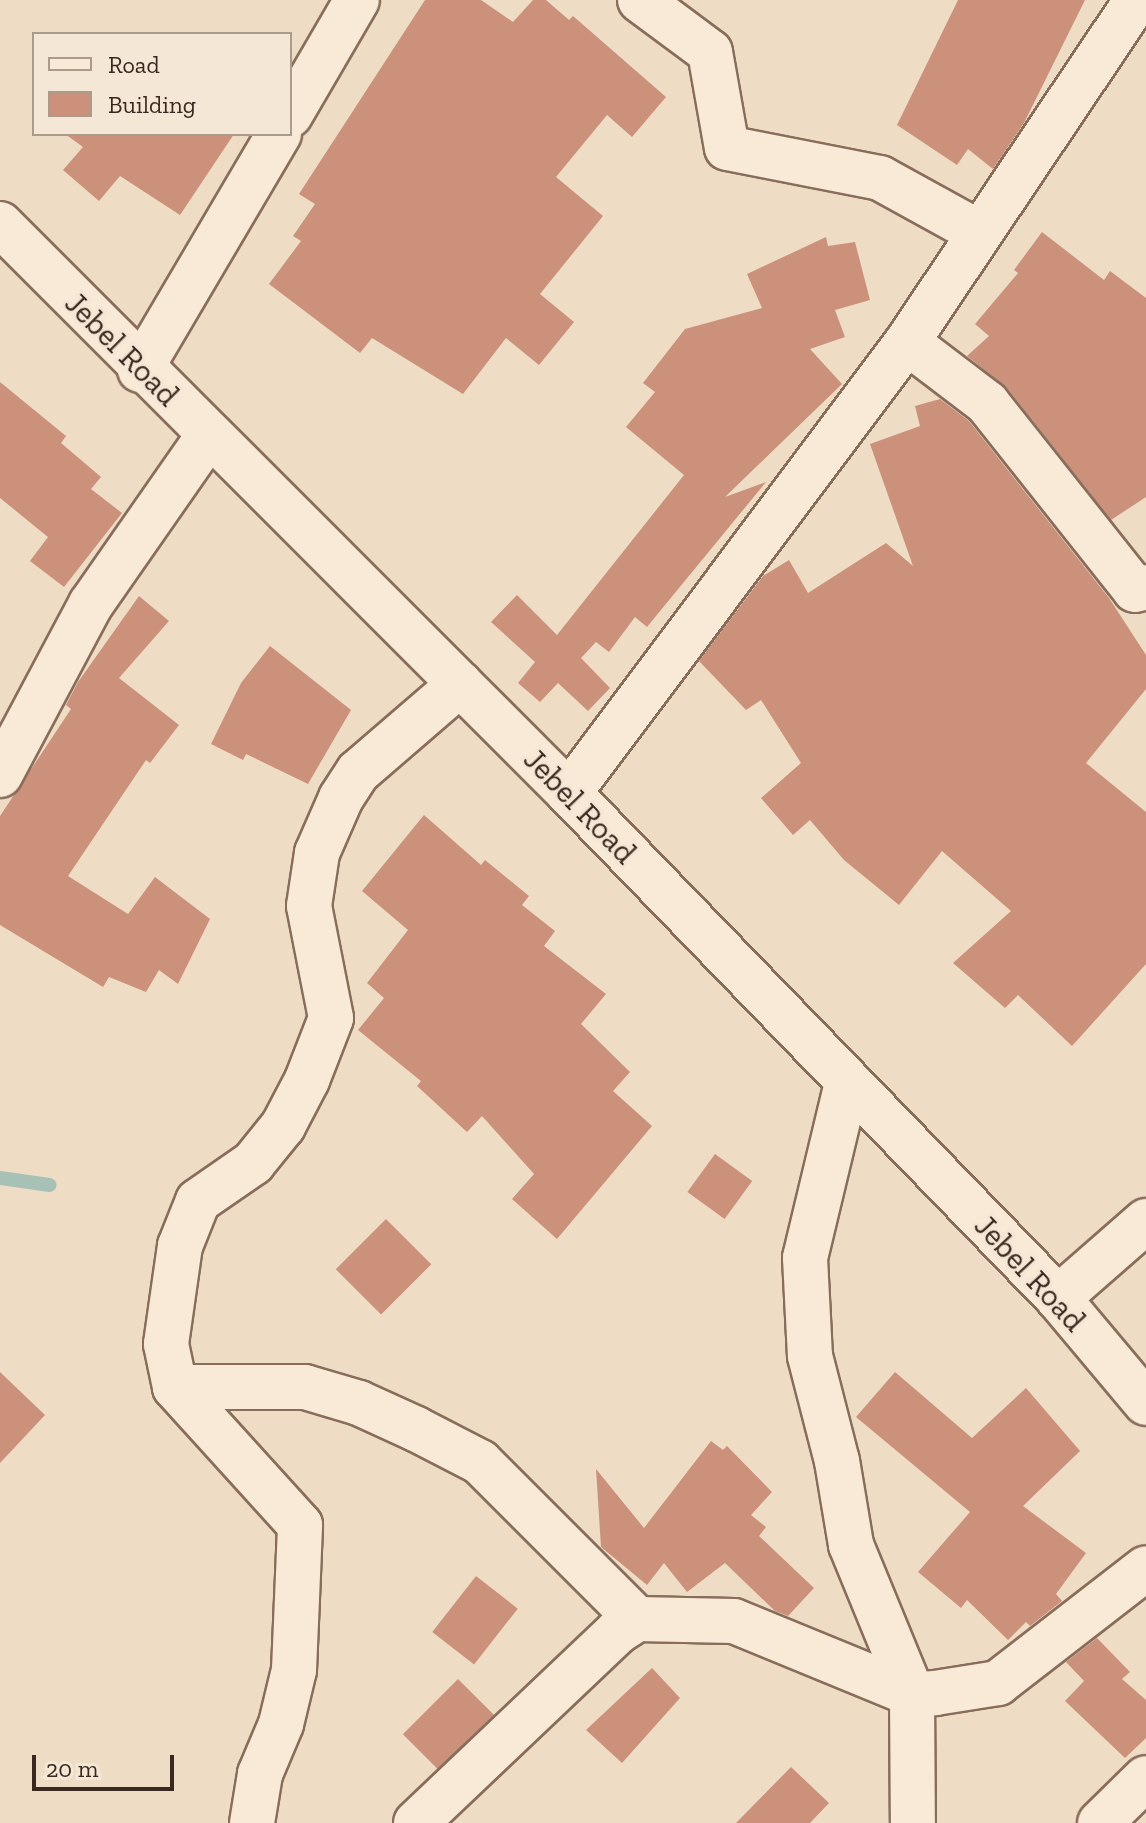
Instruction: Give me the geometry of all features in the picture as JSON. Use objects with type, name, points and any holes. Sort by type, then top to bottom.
[{"type":"street","points":[[292,112],[357,0]]},
{"type":"street","points":[[640,0],[710,52],[727,148],[880,178],[980,233]]},
{"type":"street","points":[[569,793],[907,342],[1137,0]]},
{"type":"street","points":[[140,370],[278,136]]},
{"type":"street","name":"Jebel Road","points":[[0,224],[140,370],[569,793],[1058,1298],[1146,1403]]},
{"type":"street","points":[[907,342],[987,403],[1135,590],[1146,587]]},
{"type":"street","points":[[0,775],[91,604],[209,435]]},
{"type":"street","points":[[252,1823],[260,1774],[281,1724],[294,1670],[300,1525],[175,1387],[166,1344],[189,1214],[198,1201],[253,1163],[283,1126],[307,1080],[331,1018],[309,906],[317,853],[358,772],[460,684]]},
{"type":"street","points":[[847,1083],[805,1258],[810,1356],[837,1461],[851,1545],[912,1694],[913,1823]]},
{"type":"street","points":[[1058,1298],[1146,1221]]},
{"type":"street","points":[[175,1387],[305,1387],[416,1429],[480,1462],[637,1619]]},
{"type":"street","points":[[416,1823],[617,1632],[637,1619],[734,1621],[912,1694],[998,1683],[1146,1568]]},
{"type":"street","points":[[1100,1823],[1146,1778]]},
{"type":"building","points":[[425,0],[481,0],[513,22],[533,0],[546,0],[569,20],[573,16],[666,97],[632,137],[607,115],[556,177],[603,216],[540,294],[574,322],[539,365],[506,338],[463,394],[372,338],[360,353],[269,284],[301,241],[293,236],[315,204],[299,194]]},
{"type":"building","points":[[958,0],[1085,0],[1024,123],[993,169],[968,149],[957,165],[897,125]]},
{"type":"building","points":[[68,136],[233,136],[180,215],[120,176],[99,201],[63,170],[83,147]]},
{"type":"building","points":[[1042,232],[1104,280],[1110,271],[1146,298],[1146,497],[1111,520],[1006,387],[967,356],[989,336],[975,324],[1018,273],[1014,270]]},
{"type":"building","points":[[826,237],[828,246],[855,242],[870,300],[835,310],[845,337],[810,349],[842,384],[725,497],[766,482],[647,627],[635,617],[609,652],[596,642],[581,658],[610,688],[588,711],[558,683],[540,702],[518,683],[535,662],[491,622],[517,595],[557,635],[684,475],[626,427],[655,392],[643,383],[685,329],[762,308],[747,274]]},
{"type":"building","points":[[0,382],[66,436],[61,443],[101,477],[91,489],[122,513],[64,587],[30,561],[48,537],[0,498]]},
{"type":"building","points":[[940,399],[969,421],[1109,598],[1146,655],[1146,689],[1086,763],[1146,812],[1146,964],[1072,1046],[1018,995],[1005,1008],[953,963],[1011,911],[942,851],[899,905],[844,860],[810,820],[793,835],[761,798],[801,763],[761,700],[746,710],[699,661],[763,576],[789,560],[808,593],[886,543],[913,566],[870,444],[920,426],[915,406]]},
{"type":"building","points":[[139,596],[169,621],[119,678],[179,725],[150,763],[146,760],[68,876],[128,914],[155,877],[210,919],[178,984],[159,970],[146,992],[109,977],[103,987],[0,925],[0,816],[71,709],[66,705],[78,682]]},
{"type":"building","points":[[270,646],[351,710],[308,784],[246,754],[243,760],[211,744],[241,683]]},
{"type":"building","points":[[424,815],[481,865],[485,860],[529,896],[522,905],[555,931],[544,946],[606,994],[581,1024],[630,1072],[613,1091],[652,1126],[557,1239],[512,1199],[534,1174],[482,1116],[467,1132],[417,1086],[421,1081],[358,1030],[384,998],[367,983],[408,930],[362,891]]},
{"type":"building","points":[[715,1154],[752,1181],[725,1219],[687,1192]]},
{"type":"building","points":[[386,1219],[431,1264],[381,1314],[336,1269]]},
{"type":"building","points":[[0,1372],[45,1415],[0,1463]]},
{"type":"building","points":[[895,1372],[972,1438],[1026,1388],[1080,1451],[1023,1506],[1086,1553],[1056,1594],[1062,1601],[1030,1626],[1026,1622],[1008,1640],[967,1600],[961,1608],[918,1572],[970,1512],[856,1417]]},
{"type":"building","points":[[711,1441],[723,1450],[727,1446],[772,1492],[751,1515],[766,1527],[759,1536],[814,1588],[788,1616],[775,1611],[725,1563],[687,1592],[664,1563],[647,1585],[601,1547],[596,1469],[644,1528]]},
{"type":"building","points":[[476,1576],[518,1609],[474,1665],[432,1632]]},
{"type":"building","points":[[1097,1638],[1130,1672],[1122,1679],[1146,1700],[1146,1738],[1125,1758],[1065,1701],[1084,1681],[1066,1662]]},
{"type":"building","points":[[652,1668],[680,1698],[622,1763],[586,1730]]},
{"type":"building","points":[[458,1679],[494,1715],[439,1770],[403,1734]]},
{"type":"building","points":[[791,1767],[829,1803],[810,1823],[736,1823]]},
{"type":"waterway","points":[[0,1178],[50,1185]]}]
